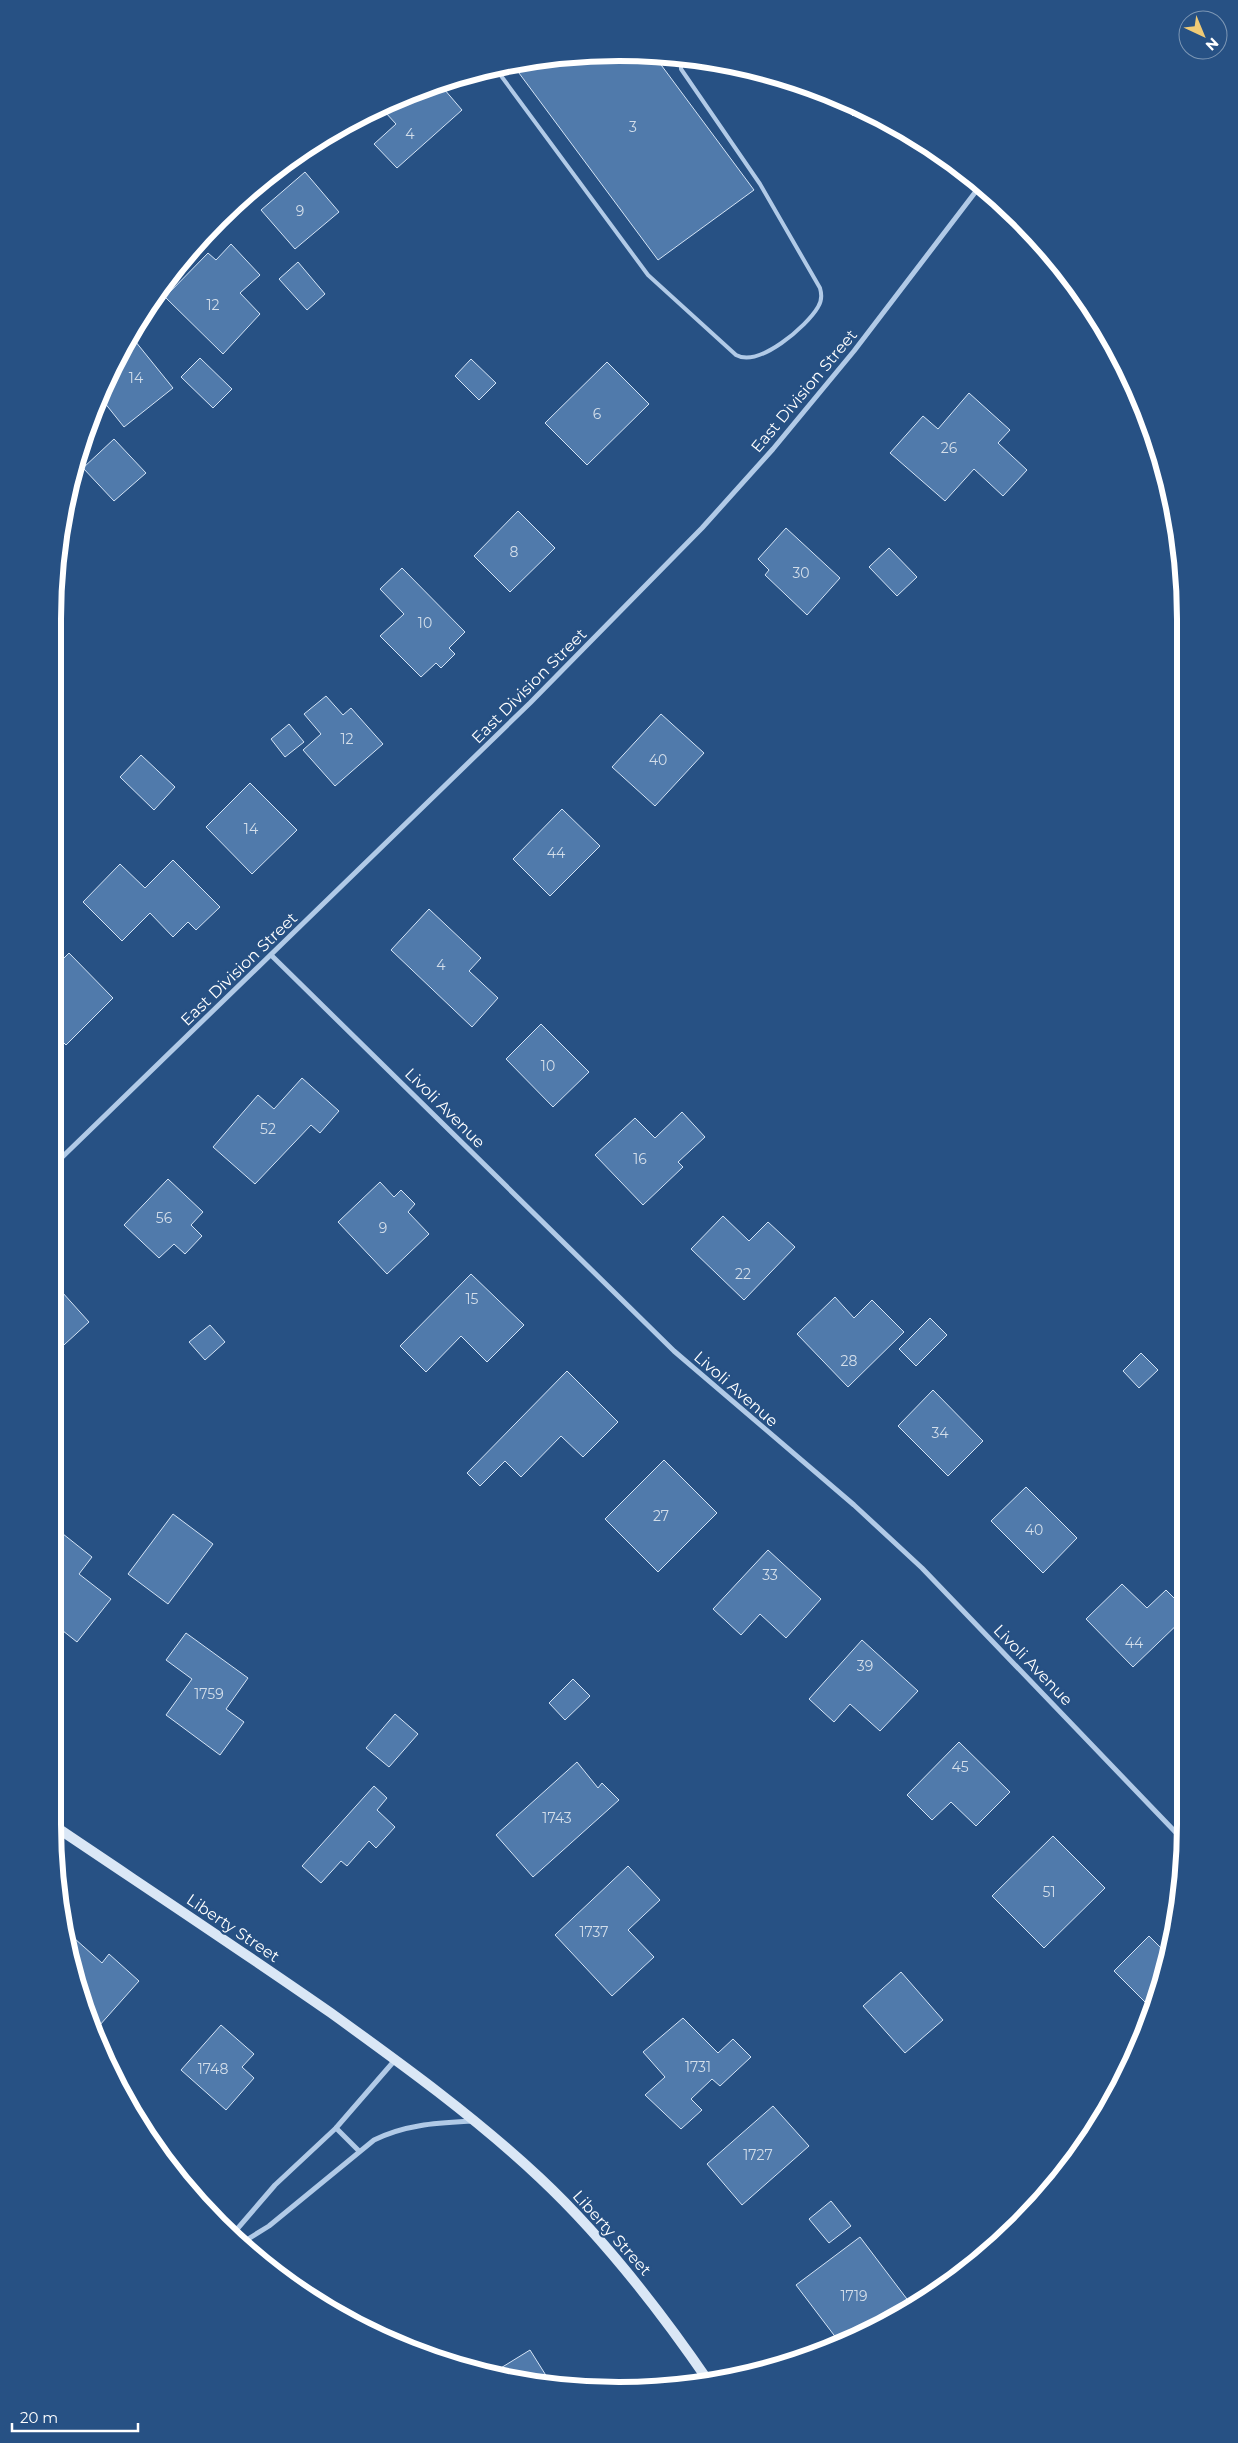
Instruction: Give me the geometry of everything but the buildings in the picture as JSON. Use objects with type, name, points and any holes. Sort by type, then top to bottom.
[{"type":"main road","name":"Liberty Street","points":[[61,1831],[288,1983],[395,2059],[474,2121],[545,2183],[631,2274],[704,2375]]},
{"type":"street","name":"East Division Street","points":[[61,1158],[568,666],[730,497],[854,351],[976,191]]},
{"type":"street","name":"Livoli Avenue","points":[[271,955],[668,1345],[764,1430],[854,1505],[922,1568],[1177,1833]]},
{"type":"street","points":[[237,2229],[275,2185],[336,2128],[395,2059]]},
{"type":"street","points":[[247,2240],[270,2226],[374,2140],[403,2128],[420,2124],[474,2121]]},
{"type":"street","points":[[336,2128],[359,2151]]},
{"type":"lane","points":[[500,74],[648,275],[736,355],[748,358],[761,354],[791,337],[815,312],[822,295],[820,288],[760,184],[682,69],[682,65]]}]
